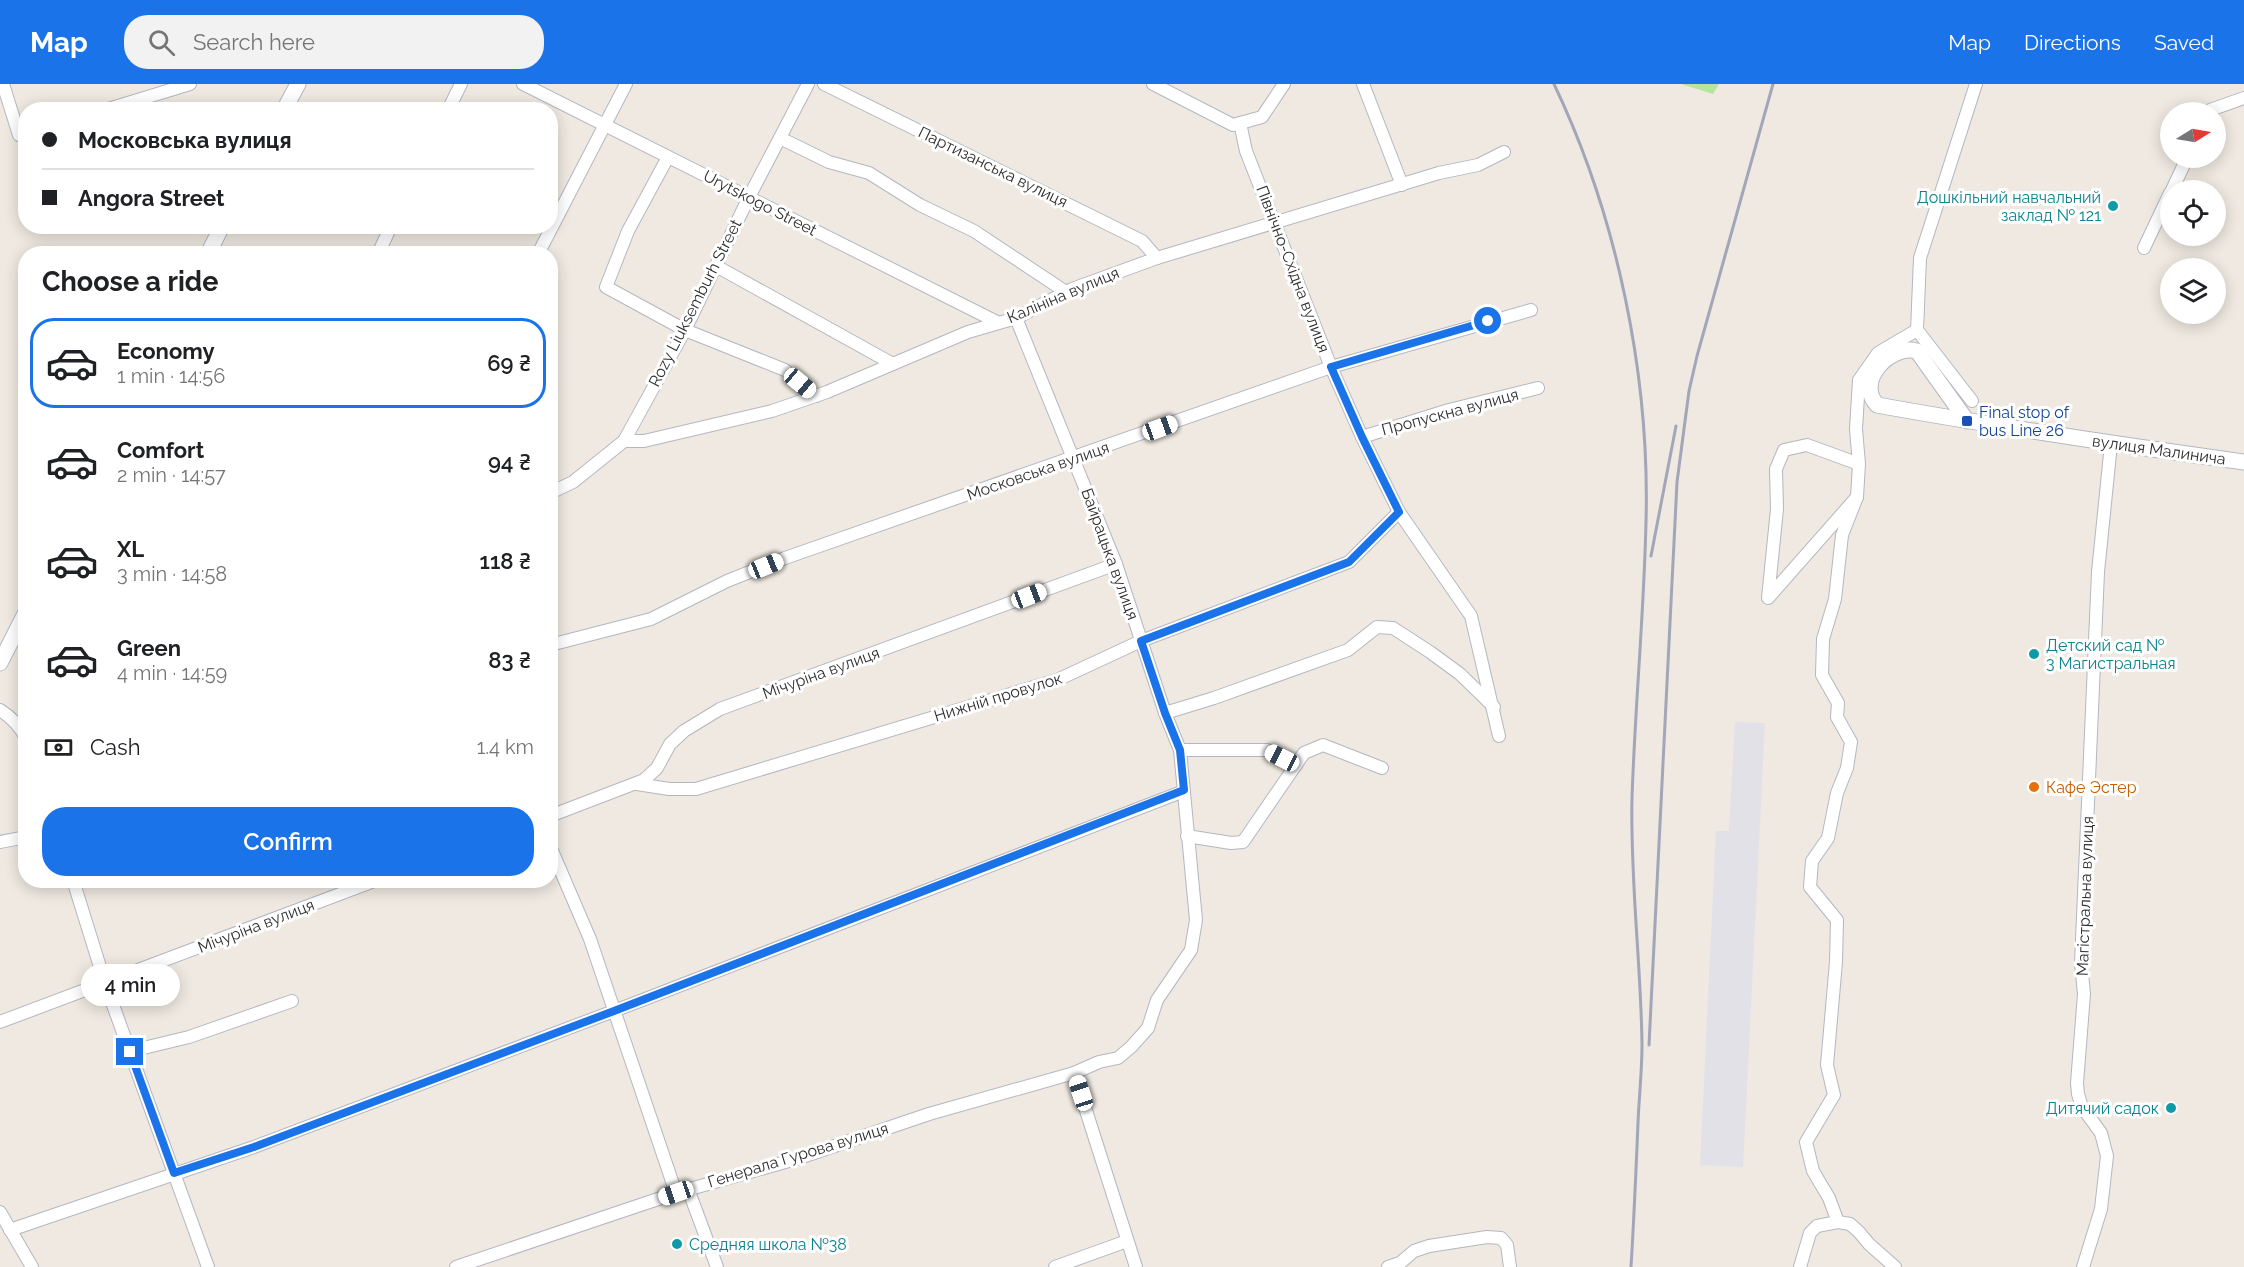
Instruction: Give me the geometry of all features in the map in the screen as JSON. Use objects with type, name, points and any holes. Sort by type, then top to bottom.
[{"type":"street","points":[[3,84],[18,123]]},
{"type":"street","points":[[131,102],[190,84]]},
{"type":"street","points":[[288,102],[298,84]]},
{"type":"street","points":[[452,102],[460,84]]},
{"type":"street","name":"Urytskogo Street","points":[[523,84],[558,102]]},
{"type":"street","points":[[558,215],[626,84]]},
{"type":"street","name":"Rozy Liuksemburh Street","points":[[558,489],[573,482],[624,441],[685,330],[749,197],[808,84]]},
{"type":"street","name":"Партизанська вулиця","points":[[824,84],[1142,241],[1156,258]]},
{"type":"street","points":[[1153,84],[1236,124],[1262,117],[1284,84]]},
{"type":"street","points":[[1363,84],[1402,185]]},
{"type":"street","points":[[1972,401],[1917,330],[1920,258],[1976,84]]},
{"type":"street","points":[[2226,104],[2244,98]]},
{"type":"street","name":"Urytskogo Street","points":[[558,102],[998,322]]},
{"type":"street","name":"Північно-Східна вулиця","points":[[1236,124],[1331,367],[1362,437],[1399,512],[1471,616],[1499,736]]},
{"type":"street","points":[[780,138],[829,162],[869,173],[920,205],[974,231],[1066,292]]},
{"type":"street","name":"Калініна вулиця","points":[[624,441],[645,441],[772,411],[816,396],[998,322],[1016,318],[1066,292],[1156,258],[1402,185],[1478,165],[1504,152]]},
{"type":"street","points":[[668,157],[628,231],[606,287],[685,330],[785,370],[816,396]]},
{"type":"street","points":[[2144,248],[2160,215]]},
{"type":"street","points":[[716,266],[893,364]]},
{"type":"street","name":"Московська вулиця","points":[[558,643],[651,619],[727,581],[785,558],[1331,367],[1531,310]]},
{"type":"street","name":"Байрацька вулиця","points":[[1016,318],[1116,564],[1165,713],[1180,750],[1196,920],[1191,950],[1157,1000]]},
{"type":"street","points":[[1838,1222],[1829,1198],[1813,1171],[1806,1142],[1834,1095],[1827,1065],[1836,962],[1837,920],[1810,887],[1812,861],[1828,838],[1837,793],[1847,768],[1851,742],[1837,717],[1838,703],[1822,675],[1823,639],[1835,599],[1842,536],[1857,497],[1859,464],[1856,429],[1859,380],[1878,353],[1917,330]]},
{"type":"street","name":"вулиця Малинича","points":[[1967,421],[1917,351],[1908,348],[1899,350],[1878,366],[1870,390],[1871,398],[1877,405],[1967,421],[2111,444],[2244,462]]},
{"type":"street","name":"Пропускна вулиця","points":[[1362,437],[1449,410],[1538,388]]},
{"type":"street","name":"Магістральна вулиця","points":[[2083,1267],[2101,1209],[2107,1156],[2101,1133],[2082,1107],[2077,1083],[2084,994],[2081,963],[2098,572],[2111,444]]},
{"type":"street","points":[[1857,497],[1768,598],[1777,509],[1776,469],[1785,450],[1808,445],[1859,464]]},
{"type":"street","name":"Нижній провулок","points":[[637,784],[669,789],[696,789],[1057,680],[1141,641],[1349,562],[1399,512]]},
{"type":"street","name":"Мічуріна вулиця","points":[[558,813],[637,784],[657,768],[670,744],[684,731],[720,709],[1116,564]]},
{"type":"street","points":[[1165,713],[1348,650],[1377,627],[1393,628],[1430,652],[1460,674],[1494,707]]},
{"type":"street","points":[[0,663],[18,628]]},
{"type":"street","points":[[0,710],[18,726]]},
{"type":"street","points":[[1187,836],[1231,843],[1243,842],[1304,753],[1323,745],[1382,768]]},
{"type":"street","points":[[1180,750],[1267,750],[1296,765]]},
{"type":"street","points":[[10,1230],[254,1147],[614,1011],[1184,790]]},
{"type":"street","points":[[0,842],[18,839]]},
{"type":"street","points":[[558,865],[590,939],[614,1011],[682,1191],[717,1267]]},
{"type":"street","points":[[75,888],[105,983],[208,1267]]},
{"type":"street","name":"Мічуріна вулиця","points":[[0,1022],[355,888]]},
{"type":"street","name":"Генерала Гурова вулиця","points":[[456,1267],[487,1262],[682,1191],[796,1159],[929,1114],[1074,1073],[1099,1062],[1118,1058],[1148,1028],[1157,1000]]},
{"type":"street","points":[[130,1052],[189,1036],[292,1001]]},
{"type":"street","points":[[1074,1073],[1136,1267]]},
{"type":"street","points":[[0,1212],[32,1267]]},
{"type":"street","points":[[1800,1267],[1810,1233],[1817,1226],[1838,1222],[1850,1224],[1895,1267]]},
{"type":"street","points":[[1388,1267],[1400,1263],[1414,1251],[1429,1246],[1487,1237],[1501,1238],[1507,1245],[1510,1267]]},
{"type":"street","points":[[1055,1267],[1127,1241]]},
{"type":"shaded area","points":[[1735,722],[1765,723],[1743,1167],[1700,1165],[1716,831],[1729,831]]},
{"type":"green space","points":[[1681,84],[1719,84],[1713,94]]},
{"type":"railway","points":[[1554,84],[1596,187],[1612,242],[1635,354],[1646,466],[1646,522],[1632,798],[1642,1064],[1631,1267]]},
{"type":"railway","points":[[1649,1045],[1677,482],[1689,391],[1697,356],[1773,84]]},
{"type":"railway","points":[[1651,556],[1676,426]]},
{"type":"place","name":"Дошкільний навчальний заклад № 121","points":[[2113,206]]},
{"type":"place","name":"Final stop of bus Line 26","points":[[1967,421]]},
{"type":"place","name":"Детский сад № 3 Магистральная","points":[[2034,654]]},
{"type":"place","name":"Кафе Эстер","points":[[2034,787]]},
{"type":"place","name":"Дитячий садок","points":[[2171,1108]]},
{"type":"place","name":"Средняя школа №38","points":[[677,1244]]},
{"type":"route","points":[[130,1052],[174,1173],[254,1147],[614,1011],[1184,790],[1180,750],[1141,641],[1349,562],[1399,512],[1331,367],[1488,321]]}]
